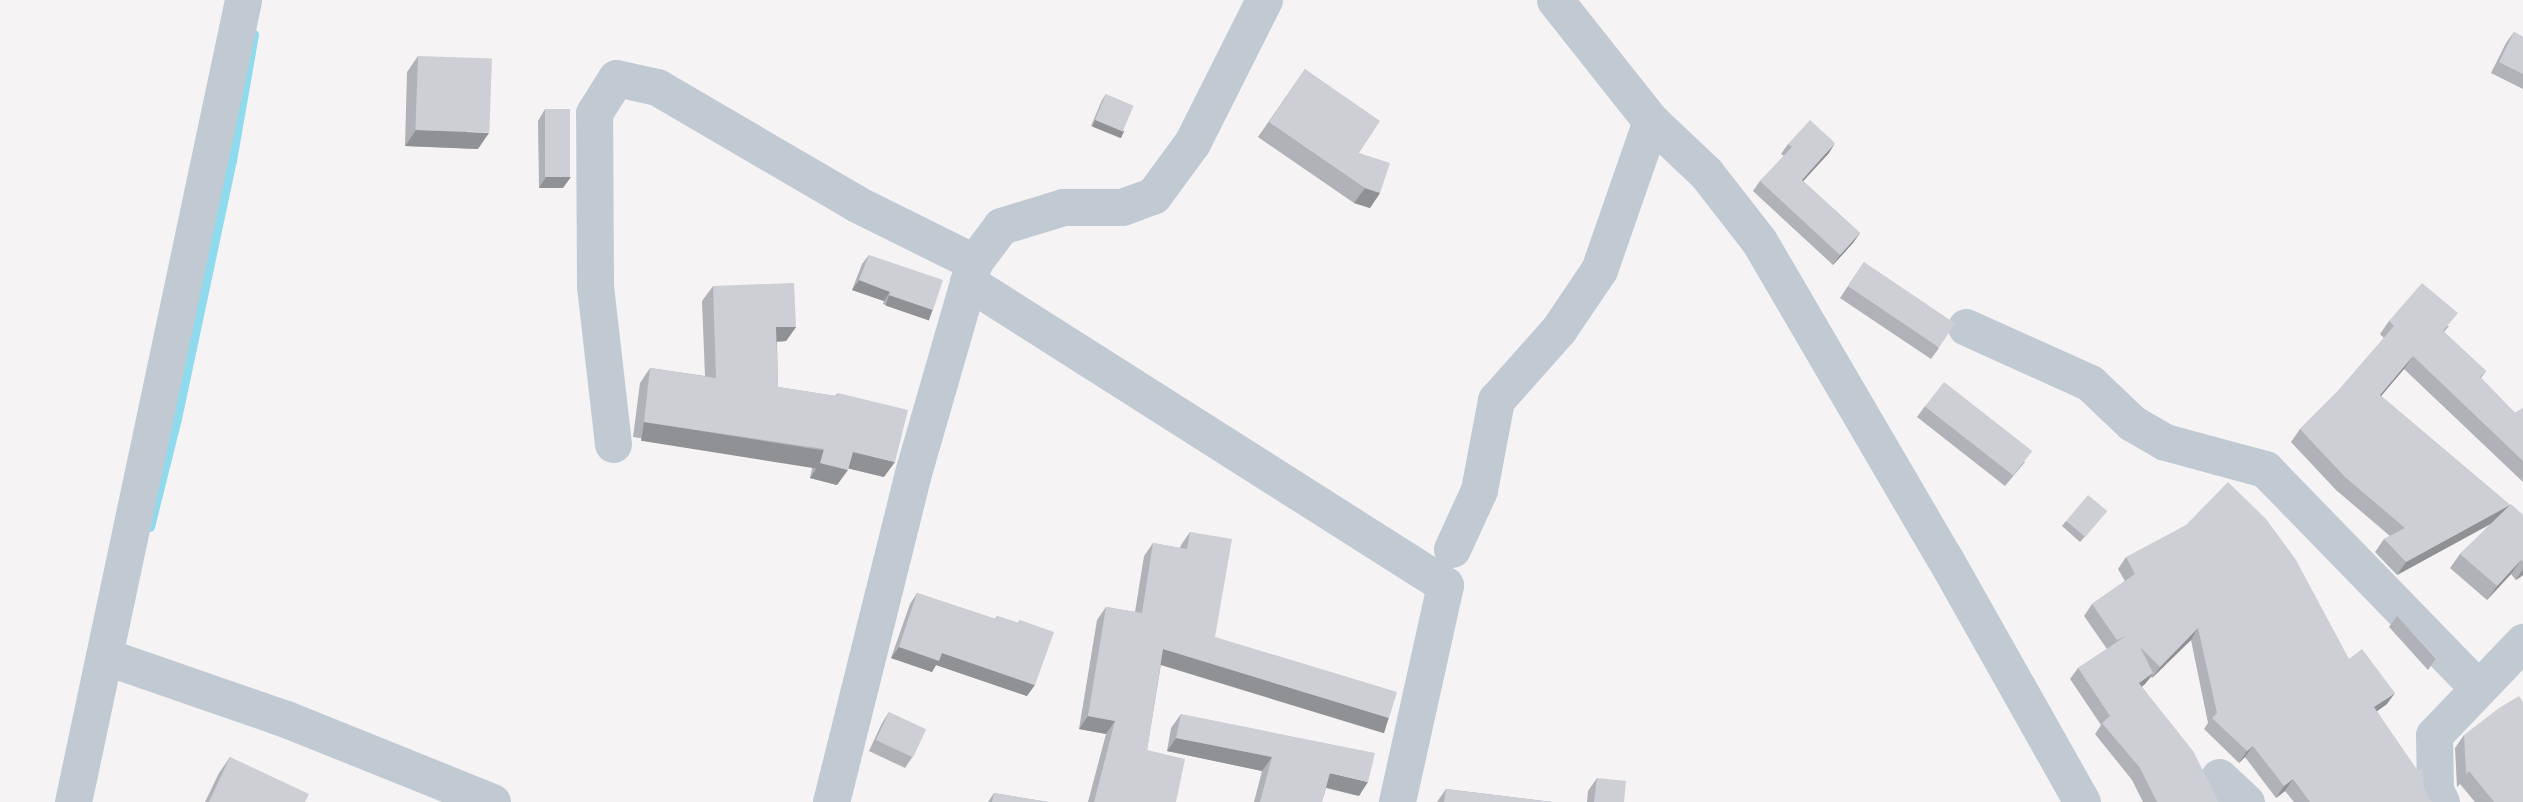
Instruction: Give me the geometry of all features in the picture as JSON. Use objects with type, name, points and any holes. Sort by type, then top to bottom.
[{"type":"street","points":[[73,802],[243,0]]},
{"type":"street","points":[[831,802],[913,473],[971,272],[1000,226],[1063,207],[1122,207],[1153,197],[1192,143],[1264,0]]},
{"type":"street","points":[[1555,0],[1651,121],[1706,173],[1759,241],[1944,557],[2082,802]]},
{"type":"street","points":[[613,444],[595,286],[594,113],[616,78],[657,87],[971,272],[1445,585],[1396,802]]},
{"type":"street","points":[[1452,549],[1479,490],[1496,400],[1559,328],[1599,270],[1651,121]]},
{"type":"street","points":[[1966,327],[2090,383],[2132,423],[2165,442],[2265,469],[2478,688]]},
{"type":"street","points":[[2441,802],[2435,790],[2434,735],[2523,642]]},
{"type":"street","points":[[104,656],[286,719],[492,802]]},
{"type":"street","points":[[2219,777],[2246,802]]},
{"type":"building","points":[[2514,32],[2523,37],[2523,74],[2499,62]]},
{"type":"building","points":[[418,56],[492,59],[489,133],[415,130]]},
{"type":"building","points":[[1305,69],[1380,121],[1359,153],[1390,163],[1380,193],[1365,188],[1269,122]]},
{"type":"building","points":[[1106,94],[1134,106],[1123,131],[1095,120]]},
{"type":"building","points":[[545,109],[570,109],[570,177],[545,177]]},
{"type":"building","points":[[1810,120],[1835,143],[1802,180],[1860,233],[1840,255],[1760,181],[1792,147],[1788,144]]},
{"type":"building","points":[[869,255],[943,280],[933,310],[889,295],[890,292],[859,280]]},
{"type":"building","points":[[1864,262],[1955,324],[1939,348],[1848,286]]},
{"type":"building","points":[[794,283],[796,327],[776,327],[778,387],[837,396],[838,393],[908,410],[895,462],[853,452],[848,470],[820,463],[824,449],[644,422],[650,368],[716,378],[713,286]]},
{"type":"building","points":[[2422,283],[2458,313],[2443,331],[2486,371],[2480,377],[2515,413],[2523,408],[2523,461],[2413,356],[2380,395],[2510,505],[2406,562],[2384,539],[2405,528],[2345,477],[2300,429],[2338,391],[2394,326],[2389,321]]},
{"type":"building","points":[[1944,382],[2032,451],[2013,475],[1925,406]]},
{"type":"building","points":[[2228,482],[2266,519],[2296,560],[2349,659],[2362,649],[2395,693],[2374,707],[2418,771],[2422,769],[2424,788],[2432,802],[2310,802],[2293,779],[2284,786],[2253,746],[2247,751],[2212,718],[2217,713],[2198,628],[2160,667],[2140,647],[2153,673],[2139,683],[2193,751],[2219,802],[2157,802],[2140,768],[2102,723],[2110,716],[2078,668],[2127,635],[2117,640],[2092,604],[2135,574],[2126,557],[2186,525]]},
{"type":"building","points":[[2088,495],[2107,511],[2085,537],[2066,521]]},
{"type":"building","points":[[2511,504],[2523,515],[2523,562],[2521,560],[2497,586],[2460,554]]},
{"type":"building","points":[[1190,532],[1232,539],[1215,637],[1397,692],[1389,718],[1163,649],[1147,750],[1185,759],[1176,802],[1094,802],[1115,721],[1088,716],[1106,607],[1142,613],[1153,543],[1187,549]]},
{"type":"building","points":[[917,593],[996,619],[997,616],[1019,623],[1020,620],[1054,632],[1035,685],[942,653],[939,661],[899,647]]},
{"type":"building","points":[[2397,616],[2437,657],[2436,659]]},
{"type":"building","points":[[2519,696],[2523,702],[2523,802],[2494,802],[2469,771],[2466,774],[2464,735]]},
{"type":"building","points":[[889,712],[926,729],[913,757],[876,740]]},
{"type":"building","points":[[1181,714],[1375,753],[1368,782],[1330,773],[1322,802],[1260,802],[1272,757],[1176,738]]},
{"type":"building","points":[[230,757],[309,794],[305,802],[209,802]]},
{"type":"building","points":[[1597,778],[1626,781],[1624,802],[1594,802]]},
{"type":"building","points":[[1446,789],[1552,802],[1444,802]]},
{"type":"building","points":[[994,793],[1048,802],[992,802]]},
{"type":"waterway","points":[[150,527],[177,419],[232,161],[254,35]]}]
